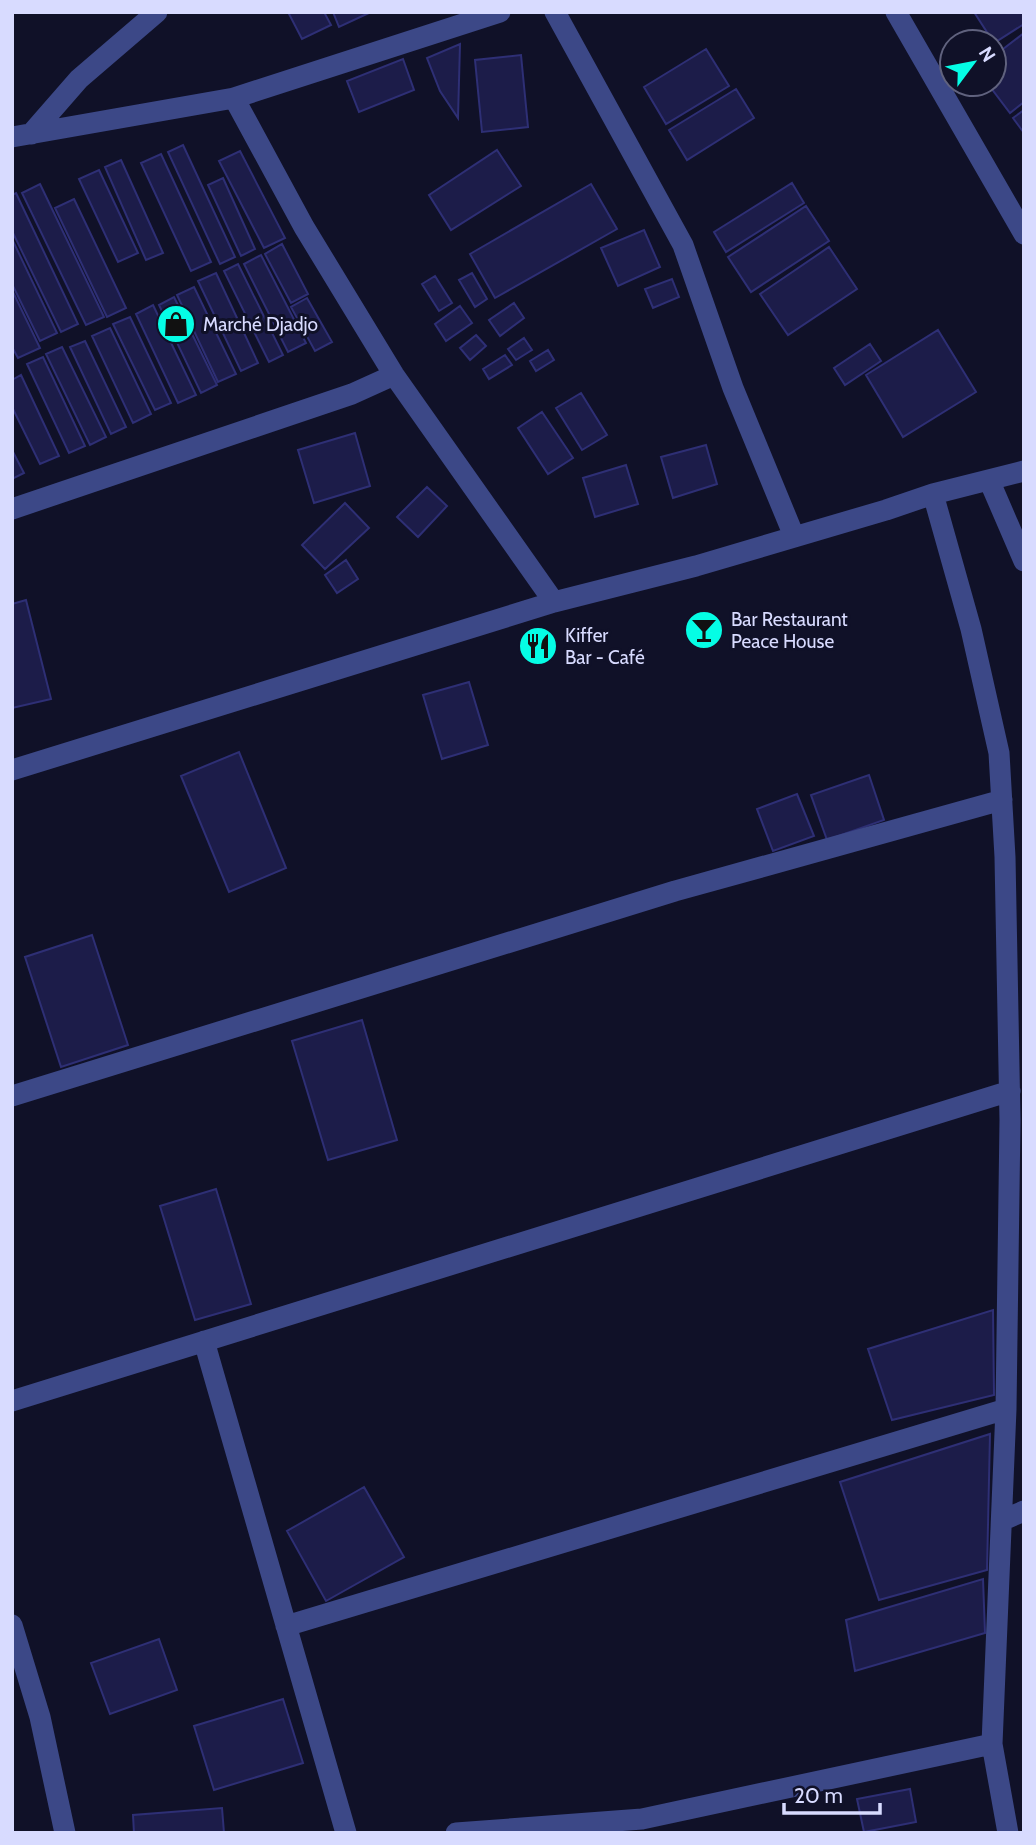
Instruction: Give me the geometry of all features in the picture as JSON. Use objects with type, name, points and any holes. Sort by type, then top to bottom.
[{"type":"street","points":[[22,135],[79,79],[157,12]]},
{"type":"street","points":[[22,135],[234,98],[500,12]]},
{"type":"street","points":[[555,12],[683,245],[733,388],[794,537]]},
{"type":"street","points":[[897,12],[1024,234]]},
{"type":"street","points":[[234,98],[304,227],[394,375],[554,602]]},
{"type":"street","points":[[12,509],[352,394],[394,375]]},
{"type":"street","points":[[12,770],[554,602],[696,566],[933,494],[1024,471]]},
{"type":"street","points":[[989,480],[1024,561]]},
{"type":"street","points":[[933,494],[976,654],[999,753],[1006,857],[1010,1091],[1006,1409],[992,1744],[1008,1833]]},
{"type":"street","points":[[12,1096],[675,891],[1002,800]]},
{"type":"street","points":[[12,1401],[1010,1091]]},
{"type":"street","points":[[204,1342],[346,1833]]},
{"type":"street","points":[[286,1626],[1006,1409]]},
{"type":"street","points":[[1003,1520],[1024,1511]]},
{"type":"street","points":[[12,1625],[40,1717],[65,1833]]},
{"type":"street","points":[[456,1833],[642,1819],[992,1744]]},
{"type":"building","points":[[288,12],[324,12],[331,25],[302,39]]},
{"type":"building","points":[[333,12],[371,12],[339,27]]},
{"type":"building","points":[[974,12],[1024,12],[1024,24],[1008,34],[1008,28],[984,28]]},
{"type":"building","points":[[1024,33],[1024,102],[1010,113],[999,98],[1008,98],[1008,45]]},
{"type":"building","points":[[460,44],[458,118],[440,91],[427,58]]},
{"type":"building","points":[[706,49],[729,86],[666,124],[644,87]]},
{"type":"building","points":[[521,55],[528,127],[482,132],[475,60]]},
{"type":"building","points":[[403,59],[414,90],[359,112],[347,81]]},
{"type":"building","points":[[736,89],[754,118],[687,160],[669,130]]},
{"type":"building","points":[[1024,110],[1024,133],[1013,118]]},
{"type":"building","points":[[183,145],[235,257],[220,264],[168,152]]},
{"type":"building","points":[[497,150],[521,186],[451,230],[429,195]]},
{"type":"building","points":[[240,151],[285,238],[264,248],[219,161]]},
{"type":"building","points":[[161,154],[211,262],[191,271],[141,163]]},
{"type":"building","points":[[121,160],[163,253],[146,260],[105,167]]},
{"type":"building","points":[[99,170],[138,253],[118,262],[79,179]]},
{"type":"building","points":[[223,178],[255,249],[241,256],[208,185]]},
{"type":"building","points":[[792,183],[804,203],[726,252],[714,232]]},
{"type":"building","points":[[40,184],[104,317],[86,325],[22,193]]},
{"type":"building","points":[[591,184],[617,229],[495,298],[470,254]]},
{"type":"building","points":[[16,193],[78,324],[61,332],[12,231],[12,195]]},
{"type":"building","points":[[74,199],[126,308],[107,317],[55,208]]},
{"type":"building","points":[[806,206],[829,241],[751,292],[728,257]]},
{"type":"building","points":[[644,230],[660,267],[618,286],[601,248]]},
{"type":"building","points":[[12,239],[57,333],[40,341],[12,284]]},
{"type":"building","points":[[282,244],[308,294],[291,303],[265,254]]},
{"type":"building","points":[[829,247],[857,289],[788,335],[760,294]]},
{"type":"building","points":[[261,255],[306,343],[288,352],[244,264]]},
{"type":"building","points":[[238,264],[283,355],[269,362],[224,271]]},
{"type":"building","points":[[216,273],[258,363],[241,371],[198,281]]},
{"type":"building","points":[[472,273],[487,299],[475,307],[459,280]]},
{"type":"building","points":[[435,276],[452,303],[439,311],[422,284]]},
{"type":"building","points":[[672,279],[679,297],[653,308],[645,289]]},
{"type":"building","points":[[194,287],[236,374],[218,382],[177,295]]},
{"type":"building","points":[[12,290],[40,348],[18,358],[12,347]]},
{"type":"building","points":[[174,297],[217,385],[201,393],[159,305]]},
{"type":"building","points":[[307,298],[332,342],[315,351],[291,307]]},
{"type":"building","points":[[514,303],[524,318],[500,336],[489,320]]},
{"type":"building","points":[[153,305],[196,395],[178,403],[136,314]]},
{"type":"building","points":[[460,306],[472,323],[446,341],[435,324]]},
{"type":"building","points":[[130,317],[171,403],[155,410],[113,324]]},
{"type":"building","points":[[110,328],[151,414],[133,423],[92,336]]},
{"type":"building","points":[[938,330],[976,392],[903,437],[866,375]]},
{"type":"building","points":[[476,335],[486,346],[470,360],[460,348]]},
{"type":"building","points":[[524,338],[532,350],[516,360],[508,349]]},
{"type":"building","points":[[85,341],[126,427],[111,434],[70,347]]},
{"type":"building","points":[[870,344],[881,361],[845,385],[834,368]]},
{"type":"building","points":[[62,347],[106,437],[90,445],[46,354]]},
{"type":"building","points":[[548,350],[554,360],[536,371],[530,361]]},
{"type":"building","points":[[505,355],[512,365],[489,379],[483,369]]},
{"type":"building","points":[[43,357],[85,446],[69,453],[27,364]]},
{"type":"building","points":[[21,375],[59,456],[40,464],[12,407],[12,380]]},
{"type":"building","points":[[581,393],[607,435],[582,450],[556,408]]},
{"type":"building","points":[[542,412],[573,458],[548,474],[518,428]]},
{"type":"building","points":[[355,433],[370,486],[314,503],[298,450]]},
{"type":"building","points":[[706,445],[717,484],[673,498],[661,457]]},
{"type":"building","points":[[12,450],[24,473],[12,479]]},
{"type":"building","points":[[626,465],[638,504],[595,517],[583,478]]},
{"type":"building","points":[[427,487],[447,506],[418,537],[397,517]]},
{"type":"building","points":[[345,503],[369,528],[325,569],[302,545]]},
{"type":"building","points":[[346,560],[358,579],[337,593],[325,575]]},
{"type":"building","points":[[26,600],[51,699],[12,708],[12,604]]},
{"type":"building","points":[[469,682],[488,745],[442,759],[423,695]]},
{"type":"building","points":[[239,752],[286,868],[229,892],[181,776]]},
{"type":"building","points":[[869,775],[884,820],[827,840],[811,795]]},
{"type":"building","points":[[797,794],[814,836],[773,851],[757,809]]},
{"type":"building","points":[[92,935],[128,1045],[61,1067],[25,957]]},
{"type":"building","points":[[362,1020],[397,1140],[328,1160],[292,1041]]},
{"type":"building","points":[[216,1189],[251,1304],[195,1320],[160,1206]]},
{"type":"building","points":[[993,1310],[994,1395],[892,1420],[868,1349]]},
{"type":"building","points":[[990,1434],[987,1570],[879,1600],[840,1482]]},
{"type":"building","points":[[364,1487],[404,1557],[326,1601],[287,1531]]},
{"type":"building","points":[[983,1579],[985,1633],[855,1671],[846,1620]]},
{"type":"building","points":[[159,1639],[177,1690],[110,1714],[91,1663]]},
{"type":"building","points":[[283,1699],[303,1763],[214,1790],[194,1726]]},
{"type":"building","points":[[910,1789],[916,1822],[864,1832],[857,1799]]},
{"type":"building","points":[[222,1808],[224,1833],[134,1833],[133,1815]]},
{"type":"place","name":"Marché Djadjo","points":[[176,324]]},
{"type":"place","name":"Bar Restaurant Peace House","points":[[704,630]]},
{"type":"place","name":"Kiffer Bar - Café","points":[[538,646]]}]
